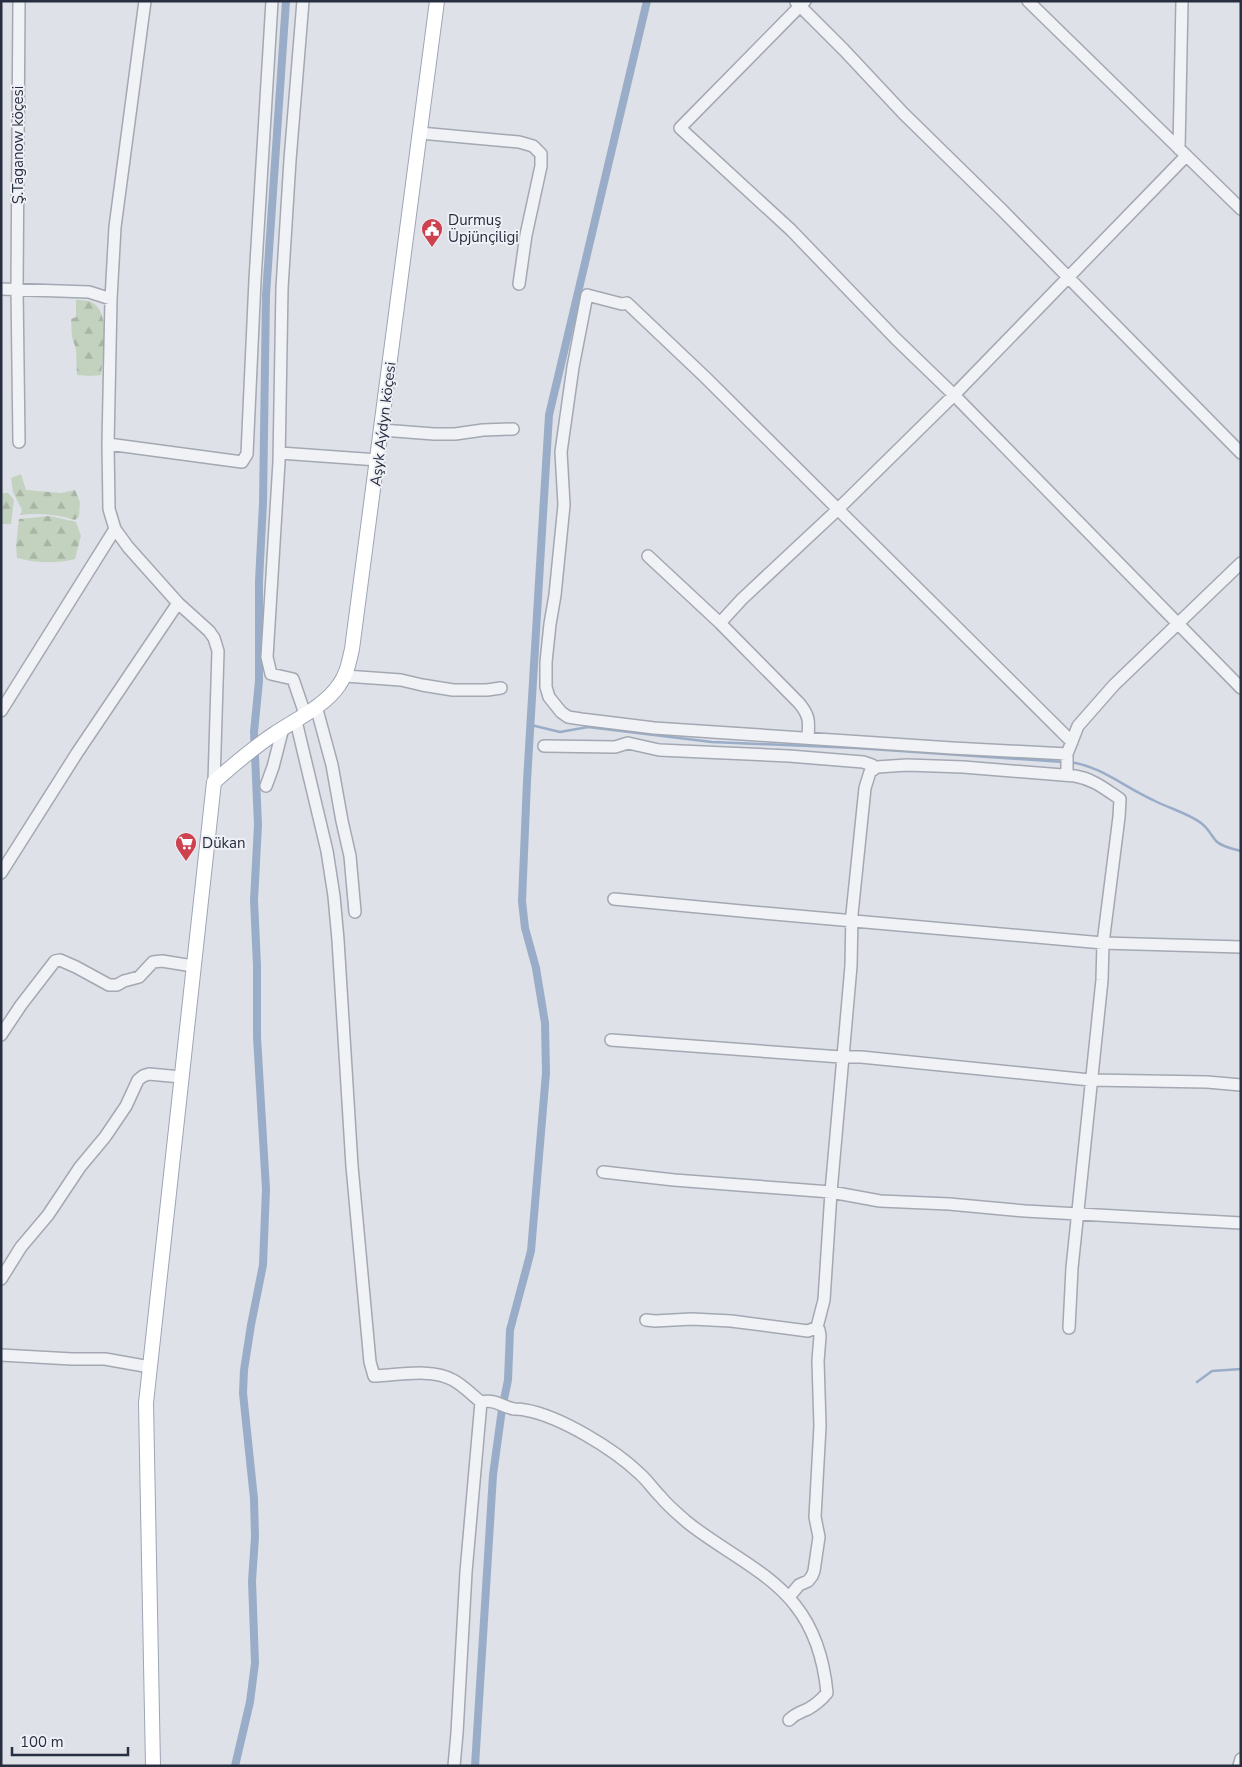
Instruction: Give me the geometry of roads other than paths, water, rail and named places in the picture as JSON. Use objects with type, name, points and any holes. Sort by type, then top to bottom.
[{"type":"main road","name":"Aşyk Aýdyn köçesi","points":[[214,782],[239,759],[331,694],[346,676],[352,649],[378,460],[437,1]]},
{"type":"main road","points":[[154,1766],[146,1403],[214,782]]},
{"type":"street","name":"Ş.Taganow köçesi","points":[[19,1],[17,289],[19,442]]},
{"type":"street","points":[[145,1],[115,227],[111,299],[108,444],[109,509],[115,529],[128,547],[178,603],[209,631],[214,638],[218,651],[214,782]]},
{"type":"street","points":[[303,1],[282,288],[280,453],[266,657],[271,674],[293,679],[306,713],[332,765],[350,856],[355,912]]},
{"type":"street","points":[[1028,1],[1241,209]]},
{"type":"street","points":[[720,623],[742,599],[837,510],[954,395],[1183,152],[1182,1]]},
{"type":"street","points":[[108,444],[242,462],[247,454],[268,2]]},
{"type":"street","points":[[1241,453],[903,113],[800,3],[680,128],[791,230],[1241,688]]},
{"type":"street","points":[[420,132],[519,142],[533,146],[541,154],[541,166],[526,235],[519,284]]},
{"type":"street","points":[[1,289],[89,292],[111,299]]},
{"type":"street","points":[[1067,755],[654,728],[568,717],[561,712],[549,697],[546,687],[546,662],[564,504],[561,452],[573,366],[587,295],[622,304],[627,302],[705,377],[1072,742]]},
{"type":"street","points":[[382,430],[455,434],[483,430],[513,429]]},
{"type":"street","points":[[280,453],[378,460]]},
{"type":"street","points":[[1,711],[115,529]]},
{"type":"street","points":[[648,556],[720,623],[799,703],[807,713],[808,738]]},
{"type":"street","points":[[1067,773],[1067,755],[1078,726],[1114,685],[1241,563]]},
{"type":"street","points":[[1,872],[77,753],[178,603]]},
{"type":"street","points":[[346,676],[401,680],[453,690],[501,688]]},
{"type":"street","points":[[306,713],[334,896],[352,1166],[370,1362],[374,1376],[439,1374],[452,1379],[481,1402],[490,1401],[526,1410],[553,1419],[588,1435],[640,1474],[659,1496],[687,1522],[794,1592],[820,1652],[828,1693],[808,1709],[795,1714],[789,1720]]},
{"type":"street","points":[[266,786],[273,767],[279,730]]},
{"type":"street","points":[[544,746],[615,747],[628,743],[659,750],[789,756],[863,762],[872,766],[874,770]]},
{"type":"street","points":[[794,1592],[808,1581],[814,1571],[819,1537],[815,1517],[820,1426],[818,1361],[820,1336],[817,1327],[824,1300],[831,1192],[851,966],[852,921],[865,788],[870,772],[877,767],[907,765],[1067,773],[1099,784],[1120,800],[1103,943],[1101,989],[1090,1080],[1069,1328]]},
{"type":"street","points":[[614,898],[1103,943],[1241,947]]},
{"type":"street","points":[[1,1035],[55,961],[60,960],[76,967],[109,985],[117,985],[124,980],[132,980],[139,977],[153,962],[162,961],[193,966]]},
{"type":"street","points":[[612,1040],[871,1058],[1090,1080],[1207,1082],[1241,1085]]},
{"type":"street","points":[[1,1279],[21,1247],[48,1215],[80,1168],[105,1137],[126,1106],[138,1080],[149,1074],[181,1077]]},
{"type":"street","points":[[603,1172],[674,1180],[831,1192],[880,1201],[949,1204],[1025,1212],[1241,1223]]},
{"type":"street","points":[[646,1320],[692,1319],[732,1321],[808,1331],[817,1327]]},
{"type":"street","points":[[1,1355],[105,1359],[150,1367]]},
{"type":"street","points":[[454,1766],[458,1733],[466,1572],[481,1402]]},
{"type":"street","points":[[1239,1766],[1241,1759]]},
{"type":"waterway","points":[[235,1766],[250,1702],[255,1663],[252,1581],[255,1537],[254,1499],[243,1393],[244,1370],[251,1325],[263,1265],[266,1189],[257,1037],[257,966],[254,900],[258,825],[254,732],[259,681],[259,581],[263,503],[266,295],[286,1]]},
{"type":"waterway","points":[[475,1766],[493,1475],[508,1380],[510,1330],[531,1251],[546,1073],[545,1023],[536,968],[525,928],[522,901],[527,781],[549,415],[647,1]]},
{"type":"waterway","points":[[531,725],[560,732],[588,727],[712,742],[856,748],[1064,762]]},
{"type":"waterway","points":[[1069,762],[1102,772],[1143,795],[1196,819],[1208,829],[1218,843],[1241,851]]},
{"type":"waterway","points":[[1197,1382],[1212,1371],[1241,1369]]},
{"type":"place","name":"Durmuş Üpjünçiligi","points":[[432,248]]},
{"type":"place","name":"Dükan","points":[[186,862]]}]
